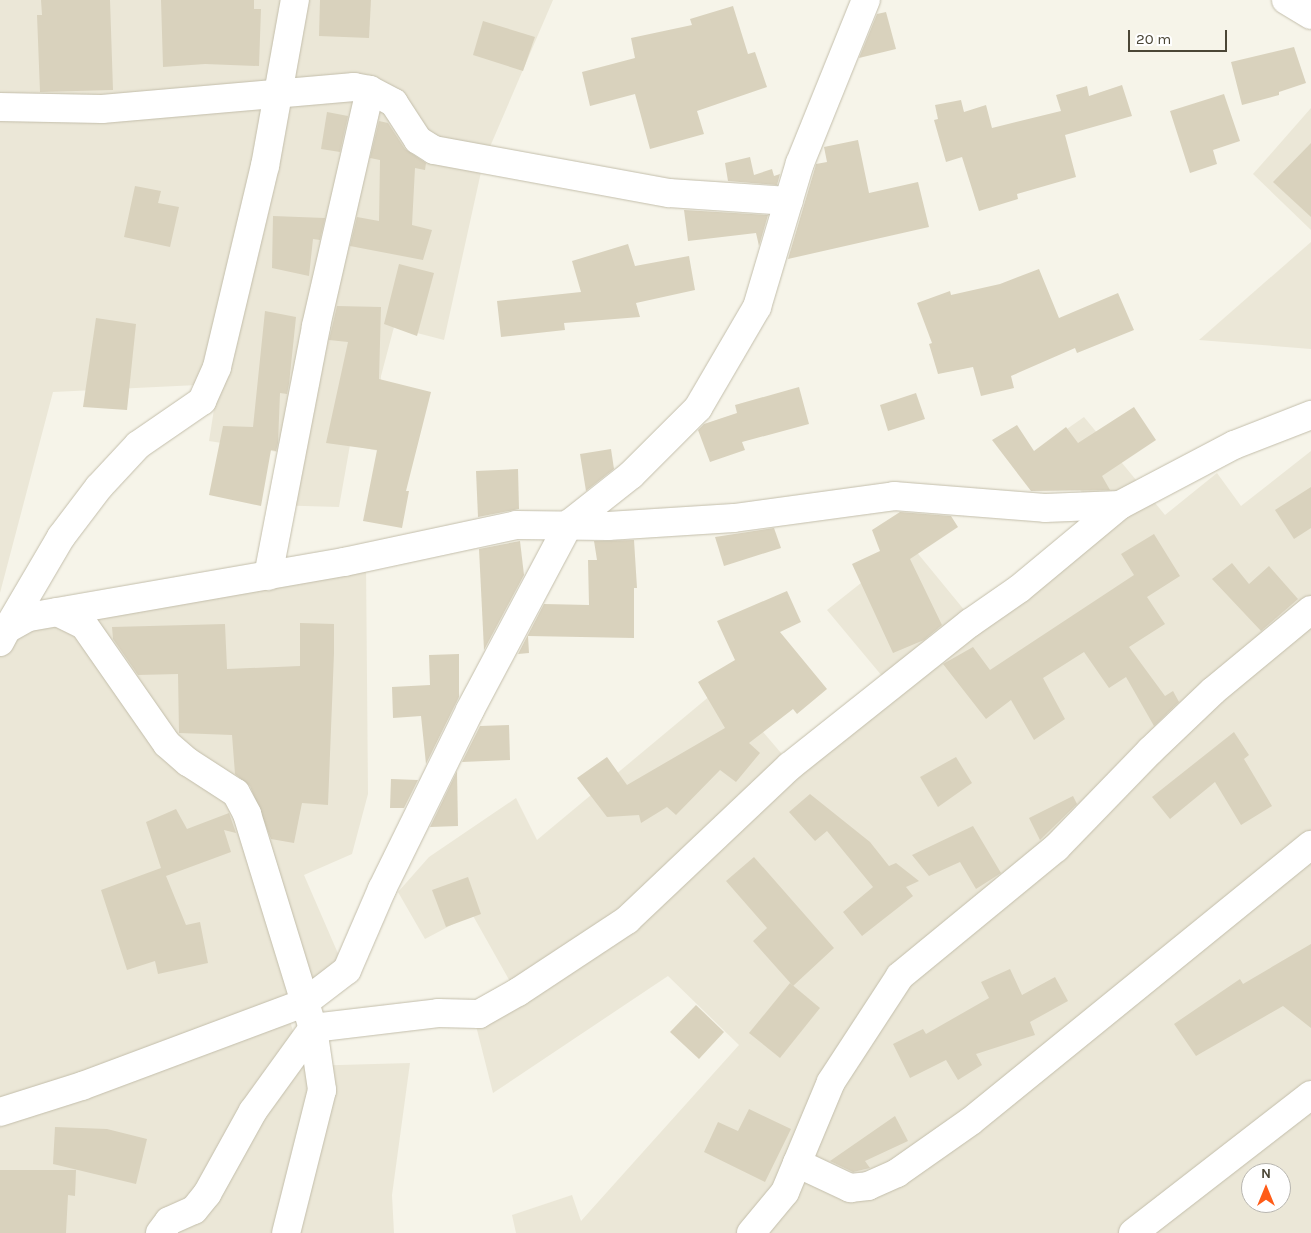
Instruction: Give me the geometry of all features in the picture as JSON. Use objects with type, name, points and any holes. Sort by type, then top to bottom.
[{"type":"street","points":[[4,635],[61,537],[99,487],[138,445],[202,401],[217,367],[279,92],[295,0]]},
{"type":"street","points":[[160,1233],[169,1221],[194,1210],[207,1194],[308,1015],[347,970],[382,889],[470,710],[569,524],[631,475],[698,408],[758,307],[800,163],[866,0]]},
{"type":"street","points":[[1286,0],[1311,16]]},
{"type":"street","points":[[0,106],[102,109],[279,92],[354,87],[370,90],[394,104],[418,140],[434,150],[669,193],[789,201]]},
{"type":"street","points":[[268,576],[316,326],[370,90]]},
{"type":"street","points":[[0,1112],[308,1015],[479,1014],[518,992],[627,920],[790,766],[970,623],[1019,589],[1120,505],[1234,445],[1311,415]]},
{"type":"street","points":[[4,635],[29,617],[268,576],[516,525],[569,524],[608,526],[734,518],[894,496],[1045,508],[1120,505]]},
{"type":"street","points":[[751,1233],[785,1192],[831,1082],[900,976],[1056,848],[1192,711],[1311,610]]},
{"type":"street","points":[[57,612],[84,625],[100,644],[167,744],[188,762],[236,792],[247,814],[308,1015],[322,1090],[286,1233]]},
{"type":"street","points":[[797,1163],[850,1188],[868,1186],[897,1173],[971,1121],[1311,845]]},
{"type":"street","points":[[1133,1233],[1311,1095]]},
{"type":"shaded area","points":[[0,0],[553,0],[483,163],[444,340],[394,327],[381,376],[379,408],[398,455],[350,445],[339,507],[270,505],[278,452],[209,441],[218,384],[53,392],[0,593]]},
{"type":"shaded area","points":[[1311,108],[1311,230],[1253,174]]},
{"type":"shaded area","points":[[1311,242],[1311,349],[1199,340]]},
{"type":"shaded area","points":[[1084,417],[1165,515],[1217,473],[1241,506],[1311,451],[1311,1233],[516,1233],[512,1215],[572,1195],[581,1221],[739,1045],[668,976],[493,1093],[472,1010],[512,985],[472,914],[425,939],[398,892],[429,857],[516,798],[537,840],[723,685],[787,760],[887,682],[827,610],[910,544],[970,617],[1100,515],[1044,445]]},
{"type":"shaded area","points":[[366,561],[368,794],[352,854],[304,875],[343,965],[287,1012],[304,1066],[410,1063],[392,1195],[394,1233],[0,1233],[0,630]]},
{"type":"building","points":[[41,0],[110,0],[113,90],[40,92],[37,15],[42,15]]},
{"type":"building","points":[[161,0],[254,0],[254,9],[261,9],[259,66],[205,64],[163,67]]},
{"type":"building","points":[[320,0],[371,0],[369,38],[319,36]]},
{"type":"building","points":[[733,6],[748,54],[755,52],[767,87],[697,111],[704,134],[650,149],[635,94],[590,106],[582,72],[635,58],[631,38],[692,25],[690,19]]},
{"type":"building","points":[[886,12],[896,49],[859,58],[877,14]]},
{"type":"building","points":[[483,21],[535,37],[523,71],[473,55]]},
{"type":"building","points":[[1294,47],[1306,83],[1279,92],[1279,95],[1242,105],[1231,62]]},
{"type":"building","points":[[1122,85],[1132,116],[1065,135],[1076,177],[1017,194],[1018,199],[979,211],[962,157],[946,162],[934,120],[938,119],[935,105],[961,100],[964,112],[986,105],[992,128],[1061,111],[1056,95],[1087,86],[1089,96]]},
{"type":"building","points":[[1224,94],[1240,141],[1213,150],[1217,164],[1190,173],[1170,111]]},
{"type":"building","points":[[327,112],[348,116],[340,152],[321,149]]},
{"type":"building","points":[[379,121],[388,123],[405,149],[426,163],[425,170],[415,168],[412,225],[432,230],[423,260],[350,246],[357,217],[379,221],[380,160],[370,158]]},
{"type":"building","points":[[858,140],[869,193],[918,182],[929,227],[788,259],[816,164],[827,162],[824,147]]},
{"type":"building","points":[[1311,143],[1311,217],[1273,182]]},
{"type":"building","points":[[750,157],[754,175],[772,169],[774,176],[780,174],[777,185],[728,181],[725,163]]},
{"type":"building","points":[[135,186],[161,191],[158,203],[179,207],[170,247],[124,237]]},
{"type":"building","points":[[684,210],[768,215],[759,246],[756,233],[688,241]]},
{"type":"building","points":[[273,216],[325,218],[320,240],[313,239],[309,276],[272,268]]},
{"type":"building","points":[[628,244],[635,266],[689,256],[695,290],[636,303],[640,317],[564,323],[565,330],[501,337],[497,301],[581,292],[572,261]]},
{"type":"building","points":[[399,264],[434,273],[417,336],[384,324]]},
{"type":"building","points":[[1039,269],[1059,318],[1118,293],[1134,330],[1077,353],[1075,348],[1011,376],[1014,388],[981,396],[973,367],[938,374],[929,344],[932,343],[917,303],[950,291],[951,295],[1000,284]]},
{"type":"building","points":[[337,306],[381,307],[379,379],[431,392],[406,491],[409,491],[402,528],[363,521],[377,450],[326,443],[348,342],[329,340]]},
{"type":"building","points":[[265,311],[296,317],[289,384],[287,394],[280,393],[278,443],[276,451],[271,450],[261,506],[209,495],[223,426],[253,427]]},
{"type":"building","points":[[96,318],[136,324],[127,410],[83,407]]},
{"type":"building","points":[[799,387],[809,424],[742,442],[745,450],[710,462],[698,430],[704,424],[737,413],[735,405]]},
{"type":"building","points":[[916,393],[925,419],[888,431],[880,405]]},
{"type":"building","points":[[1134,407],[1156,440],[1102,476],[1110,490],[1031,491],[992,440],[1017,425],[1034,451],[1066,427],[1078,443]]},
{"type":"building","points":[[611,449],[614,469],[586,491],[580,454]]},
{"type":"building","points":[[518,469],[519,509],[478,517],[476,471]]},
{"type":"building","points":[[1311,487],[1311,528],[1294,539],[1275,510]]},
{"type":"building","points":[[900,512],[951,516],[958,527],[910,559],[942,625],[924,640],[893,653],[852,564],[880,551],[872,530]]},
{"type":"building","points":[[774,528],[781,548],[724,566],[715,537]]},
{"type":"building","points":[[1154,534],[1180,576],[1147,597],[1165,624],[1129,647],[1165,696],[1173,691],[1179,702],[1154,726],[1126,677],[1109,688],[1084,652],[1043,678],[1065,719],[1034,740],[1011,700],[986,719],[943,664],[973,647],[990,670],[1134,575],[1121,554]]},
{"type":"building","points":[[634,540],[637,588],[634,588],[634,638],[528,636],[529,653],[518,654],[544,604],[589,605],[588,560],[597,560],[594,541]]},
{"type":"building","points":[[520,541],[524,575],[484,650],[479,549]]},
{"type":"building","points":[[1232,563],[1249,584],[1269,566],[1298,599],[1261,631],[1212,579]]},
{"type":"building","points":[[787,591],[801,622],[780,632],[827,689],[797,714],[793,709],[749,743],[760,753],[736,782],[720,770],[676,815],[667,807],[641,823],[639,815],[607,817],[577,778],[607,757],[627,785],[725,728],[698,682],[735,660],[717,621]]},
{"type":"building","points":[[300,623],[334,624],[334,653],[328,805],[302,803],[294,843],[271,839],[250,786],[235,774],[232,735],[179,733],[178,674],[138,675],[113,639],[112,627],[225,624],[227,669],[300,666]]},
{"type":"building","points":[[459,654],[459,697],[426,764],[421,716],[393,718],[392,687],[430,685],[429,655]]},
{"type":"building","points":[[509,725],[510,760],[462,762],[480,726]]},
{"type":"building","points":[[1234,732],[1249,755],[1244,759],[1272,806],[1241,825],[1215,782],[1170,819],[1152,797]]},
{"type":"building","points":[[956,757],[972,783],[938,807],[920,777]]},
{"type":"building","points":[[457,771],[458,826],[430,827]]},
{"type":"building","points":[[391,779],[418,780],[404,808],[390,808]]},
{"type":"building","points":[[810,794],[870,842],[889,866],[896,863],[919,881],[906,887],[913,896],[862,936],[843,912],[873,887],[827,831],[815,841],[789,812]]},
{"type":"building","points":[[1073,796],[1077,804],[1040,840],[1029,818]]},
{"type":"building","points":[[176,809],[187,829],[229,813],[236,833],[224,830],[231,852],[166,876],[186,925],[200,922],[208,963],[158,974],[155,961],[127,970],[101,890],[161,868],[146,822]]},
{"type":"building","points":[[973,826],[1001,873],[976,889],[960,862],[929,876],[912,855]]},
{"type":"building","points":[[754,857],[834,948],[793,986],[753,941],[767,928],[726,881]]},
{"type":"building","points":[[468,877],[481,914],[446,927],[432,890]]},
{"type":"building","points":[[1311,944],[1311,1028],[1283,1006],[1196,1056],[1174,1024],[1240,979],[1243,984]]},
{"type":"building","points":[[1010,969],[1022,995],[1055,977],[1068,1001],[1030,1022],[1035,1035],[976,1054],[982,1065],[958,1080],[946,1060],[910,1078],[893,1044],[923,1029],[926,1034],[989,998],[981,982]]},
{"type":"building","points":[[790,983],[820,1008],[780,1058],[749,1033]]},
{"type":"building","points":[[696,1005],[724,1032],[699,1059],[670,1032]]},
{"type":"building","points":[[749,1109],[791,1129],[765,1182],[704,1152],[718,1122],[738,1131]]},
{"type":"building","points":[[895,1116],[908,1141],[865,1161],[870,1168],[853,1172],[830,1161]]},
{"type":"building","points":[[55,1127],[107,1129],[147,1139],[136,1184],[53,1164]]},
{"type":"building","points":[[0,1170],[76,1170],[75,1196],[68,1195],[66,1233],[0,1233]]}]
